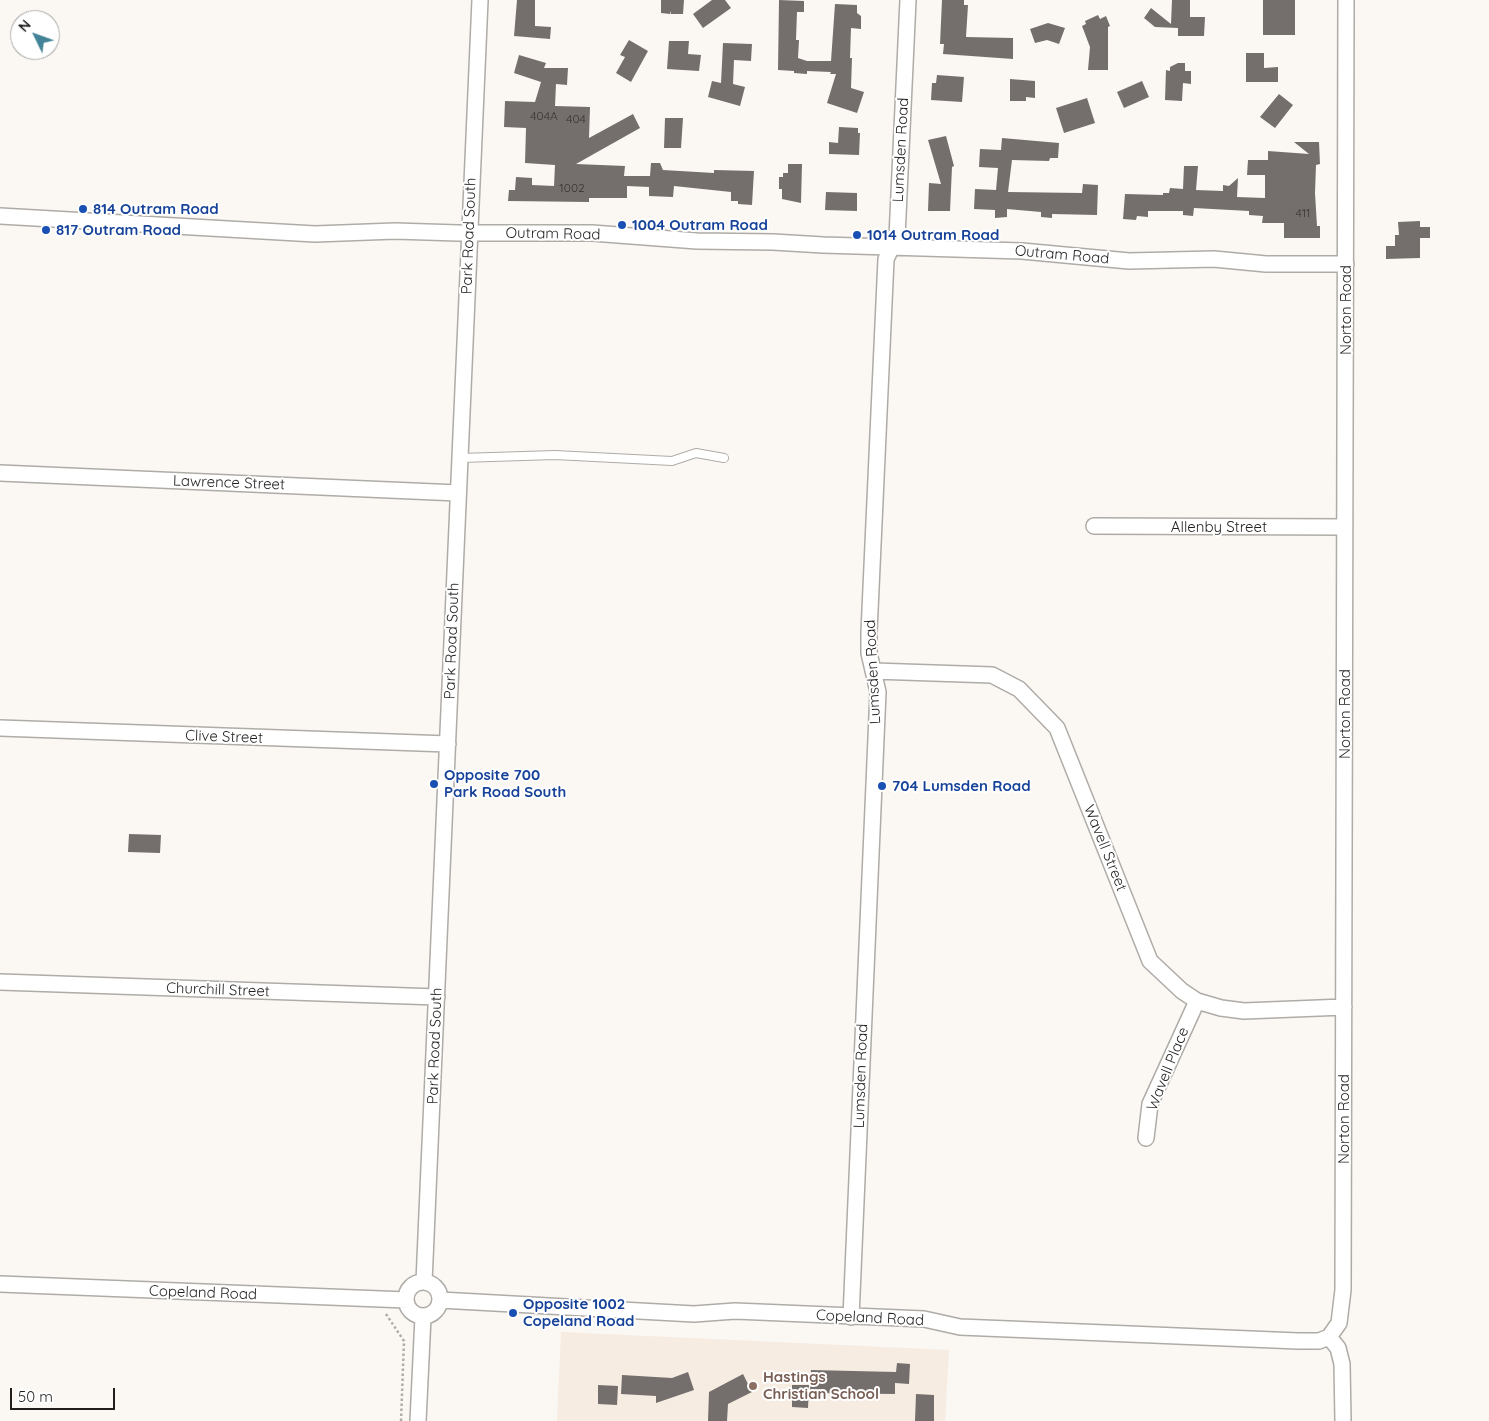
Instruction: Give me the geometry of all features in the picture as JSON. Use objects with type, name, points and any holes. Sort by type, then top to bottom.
[{"type":"street","name":"Park Road South","points":[[424,1282],[480,0]]},
{"type":"street","name":"Lumsden Road","points":[[851,1316],[878,692],[869,653],[869,632],[886,259],[897,237],[908,0]]},
{"type":"street","name":"Norton Road","points":[[1329,1337],[1339,1323],[1343,1290],[1346,0]]},
{"type":"street","name":"Outram Road","points":[[0,216],[316,234],[395,230],[469,233],[592,233],[697,241],[1022,251],[1129,261],[1214,259],[1266,264],[1346,264]]},
{"type":"street","name":"Lawrence Street","points":[[0,473],[458,493]]},
{"type":"street","name":"Allenby Street","points":[[1094,526],[1345,527]]},
{"type":"street","name":"Wavell Street","points":[[874,671],[992,674],[1019,689],[1032,702],[1057,728],[1150,961],[1164,977],[1197,1001],[1221,1008],[1244,1011],[1344,1007]]},
{"type":"street","name":"Clive Street","points":[[0,728],[448,744]]},
{"type":"street","name":"Churchill Street","points":[[0,982],[437,997]]},
{"type":"street","name":"Wavell Place","points":[[1146,1138],[1150,1104],[1197,1001]]},
{"type":"street","points":[[424,1282],[436,1288],[440,1300],[433,1314],[423,1316],[409,1310],[406,1300],[409,1289],[418,1283],[424,1282]]},
{"type":"street","name":"Copeland Road","points":[[0,1284],[406,1300]]},
{"type":"street","name":"Copeland Road","points":[[440,1300],[694,1314],[735,1312],[924,1319],[960,1327],[1268,1340],[1319,1341],[1329,1337]]},
{"type":"street","points":[[418,1421],[423,1316]]},
{"type":"street","points":[[1329,1337],[1338,1348],[1342,1364],[1343,1421]]},
{"type":"lane","points":[[460,458],[555,455],[672,461],[696,453],[724,458]]},
{"type":"path","points":[[388,1300],[386,1315],[404,1341],[401,1421]]},
{"type":"shaded area","name":"Hastings Christian School","points":[[561,1332],[949,1350],[945,1421],[557,1421]]},
{"type":"building","points":[[517,0],[535,0],[535,26],[551,27],[550,39],[514,36]]},
{"type":"building","points":[[661,0],[684,0],[683,14],[671,14],[671,11],[670,14],[661,13]]},
{"type":"building","points":[[712,0],[725,0],[731,8],[703,28],[693,14]]},
{"type":"building","points":[[779,0],[804,1],[804,12],[797,12],[796,40],[799,40],[798,58],[807,61],[831,61],[835,4],[857,5],[857,13],[861,16],[861,29],[851,28],[851,88],[864,92],[857,113],[827,103],[836,74],[807,71],[807,74],[778,70]]},
{"type":"building","points":[[942,0],[964,0],[964,5],[968,5],[966,37],[1013,38],[1013,59],[943,54],[944,44],[940,44]]},
{"type":"building","points":[[1172,0],[1190,0],[1190,17],[1205,17],[1204,36],[1178,36],[1178,28],[1155,27],[1144,18],[1151,8],[1171,24]]},
{"type":"building","points":[[1263,0],[1295,0],[1295,35],[1263,35]]},
{"type":"building","points":[[1098,15],[1100,19],[1106,16],[1110,26],[1108,27],[1108,70],[1088,70],[1090,47],[1082,26],[1086,24],[1085,21]]},
{"type":"building","points":[[1048,23],[1065,28],[1059,44],[1047,40],[1035,43],[1030,29]]},
{"type":"building","points":[[629,40],[648,51],[631,82],[616,73],[625,57],[620,55]]},
{"type":"building","points":[[669,41],[689,41],[688,54],[701,55],[699,71],[667,69]]},
{"type":"building","points":[[723,43],[752,44],[751,61],[734,60],[733,84],[745,87],[740,106],[708,97],[712,81],[721,83]]},
{"type":"building","points":[[1246,53],[1264,53],[1264,68],[1278,67],[1278,82],[1246,82]]},
{"type":"building","points":[[519,55],[546,63],[544,68],[568,68],[567,85],[556,84],[555,106],[590,107],[589,138],[633,114],[640,128],[576,164],[625,166],[624,176],[650,176],[651,163],[660,163],[663,170],[714,173],[714,170],[754,171],[752,205],[738,204],[738,201],[731,201],[731,192],[674,186],[673,197],[649,196],[649,187],[627,186],[627,198],[589,198],[589,202],[508,201],[509,190],[515,190],[516,177],[532,178],[532,185],[554,186],[555,165],[525,163],[526,128],[504,127],[505,101],[535,102],[541,82],[514,73]]},
{"type":"building","points":[[1178,63],[1185,63],[1185,71],[1191,71],[1191,84],[1183,83],[1182,101],[1165,100],[1166,70],[1170,71],[1170,67]]},
{"type":"building","points":[[937,75],[964,77],[962,102],[931,100],[932,83],[936,83]]},
{"type":"building","points":[[1010,79],[1035,81],[1035,98],[1026,97],[1026,101],[1010,101]]},
{"type":"building","points":[[1142,81],[1149,97],[1124,108],[1117,92]]},
{"type":"building","points":[[1279,94],[1293,105],[1275,128],[1260,117]]},
{"type":"building","points":[[1087,98],[1095,123],[1064,133],[1056,108]]},
{"type":"building","points":[[665,118],[683,118],[681,148],[664,148]]},
{"type":"building","points":[[839,127],[858,128],[858,133],[860,133],[859,155],[829,154],[829,142],[838,143]]},
{"type":"building","points":[[946,136],[954,166],[952,167],[950,211],[928,211],[929,183],[941,184],[928,140]]},
{"type":"building","points":[[1002,138],[1059,143],[1058,158],[1050,158],[1049,161],[1012,160],[1008,192],[1082,193],[1083,184],[1098,185],[1097,215],[1052,214],[1052,218],[1041,217],[1041,212],[1007,209],[1007,217],[995,218],[995,210],[974,209],[975,189],[996,190],[998,168],[979,167],[980,149],[1001,150]]},
{"type":"building","points":[[1294,142],[1319,142],[1320,164],[1316,165],[1315,193],[1317,226],[1320,226],[1320,238],[1284,238],[1284,223],[1262,223],[1263,216],[1249,215],[1249,211],[1194,208],[1193,216],[1183,215],[1183,211],[1148,211],[1148,217],[1137,216],[1136,220],[1123,219],[1125,194],[1163,195],[1163,193],[1169,193],[1170,188],[1183,189],[1184,166],[1198,166],[1196,190],[1223,191],[1223,185],[1229,186],[1238,178],[1237,197],[1265,198],[1265,175],[1247,175],[1248,160],[1268,160],[1268,151],[1309,154]]},
{"type":"building","points":[[788,164],[802,164],[801,203],[782,199],[782,189],[779,189],[779,177],[783,177],[783,173],[788,173]]},
{"type":"building","points":[[826,192],[857,193],[857,211],[825,210]]},
{"type":"building","points":[[1420,221],[1420,227],[1430,227],[1430,238],[1420,238],[1420,258],[1386,259],[1386,246],[1395,246],[1395,235],[1399,235],[1398,222]]},
{"type":"building","points":[[129,834],[161,835],[160,853],[128,852]]},
{"type":"building","points":[[897,1363],[910,1364],[909,1384],[895,1383],[895,1394],[810,1393],[811,1370],[896,1372]]},
{"type":"building","points":[[688,1372],[694,1390],[656,1403],[656,1396],[621,1394],[622,1375],[672,1378]]},
{"type":"building","points":[[743,1374],[752,1392],[728,1404],[727,1421],[708,1421],[709,1392]]},
{"type":"building","points":[[598,1385],[618,1386],[617,1405],[598,1404]]},
{"type":"building","points":[[792,1385],[809,1385],[808,1408],[792,1407]]},
{"type":"building","points":[[916,1394],[934,1395],[934,1421],[915,1421]]},
{"type":"place","name":"814 Outram Road","points":[[83,209]]},
{"type":"place","name":"1004 Outram Road","points":[[622,225]]},
{"type":"place","name":"817 Outram Road","points":[[46,230]]},
{"type":"place","name":"1014 Outram Road","points":[[857,235]]},
{"type":"place","name":"Opposite 700 Park Road South","points":[[434,784]]},
{"type":"place","name":"704 Lumsden Road","points":[[882,786]]},
{"type":"place","name":"Opposite 1002 Copeland Road","points":[[513,1313]]},
{"type":"place","name":"Hastings Christian School","points":[[753,1386]]}]
